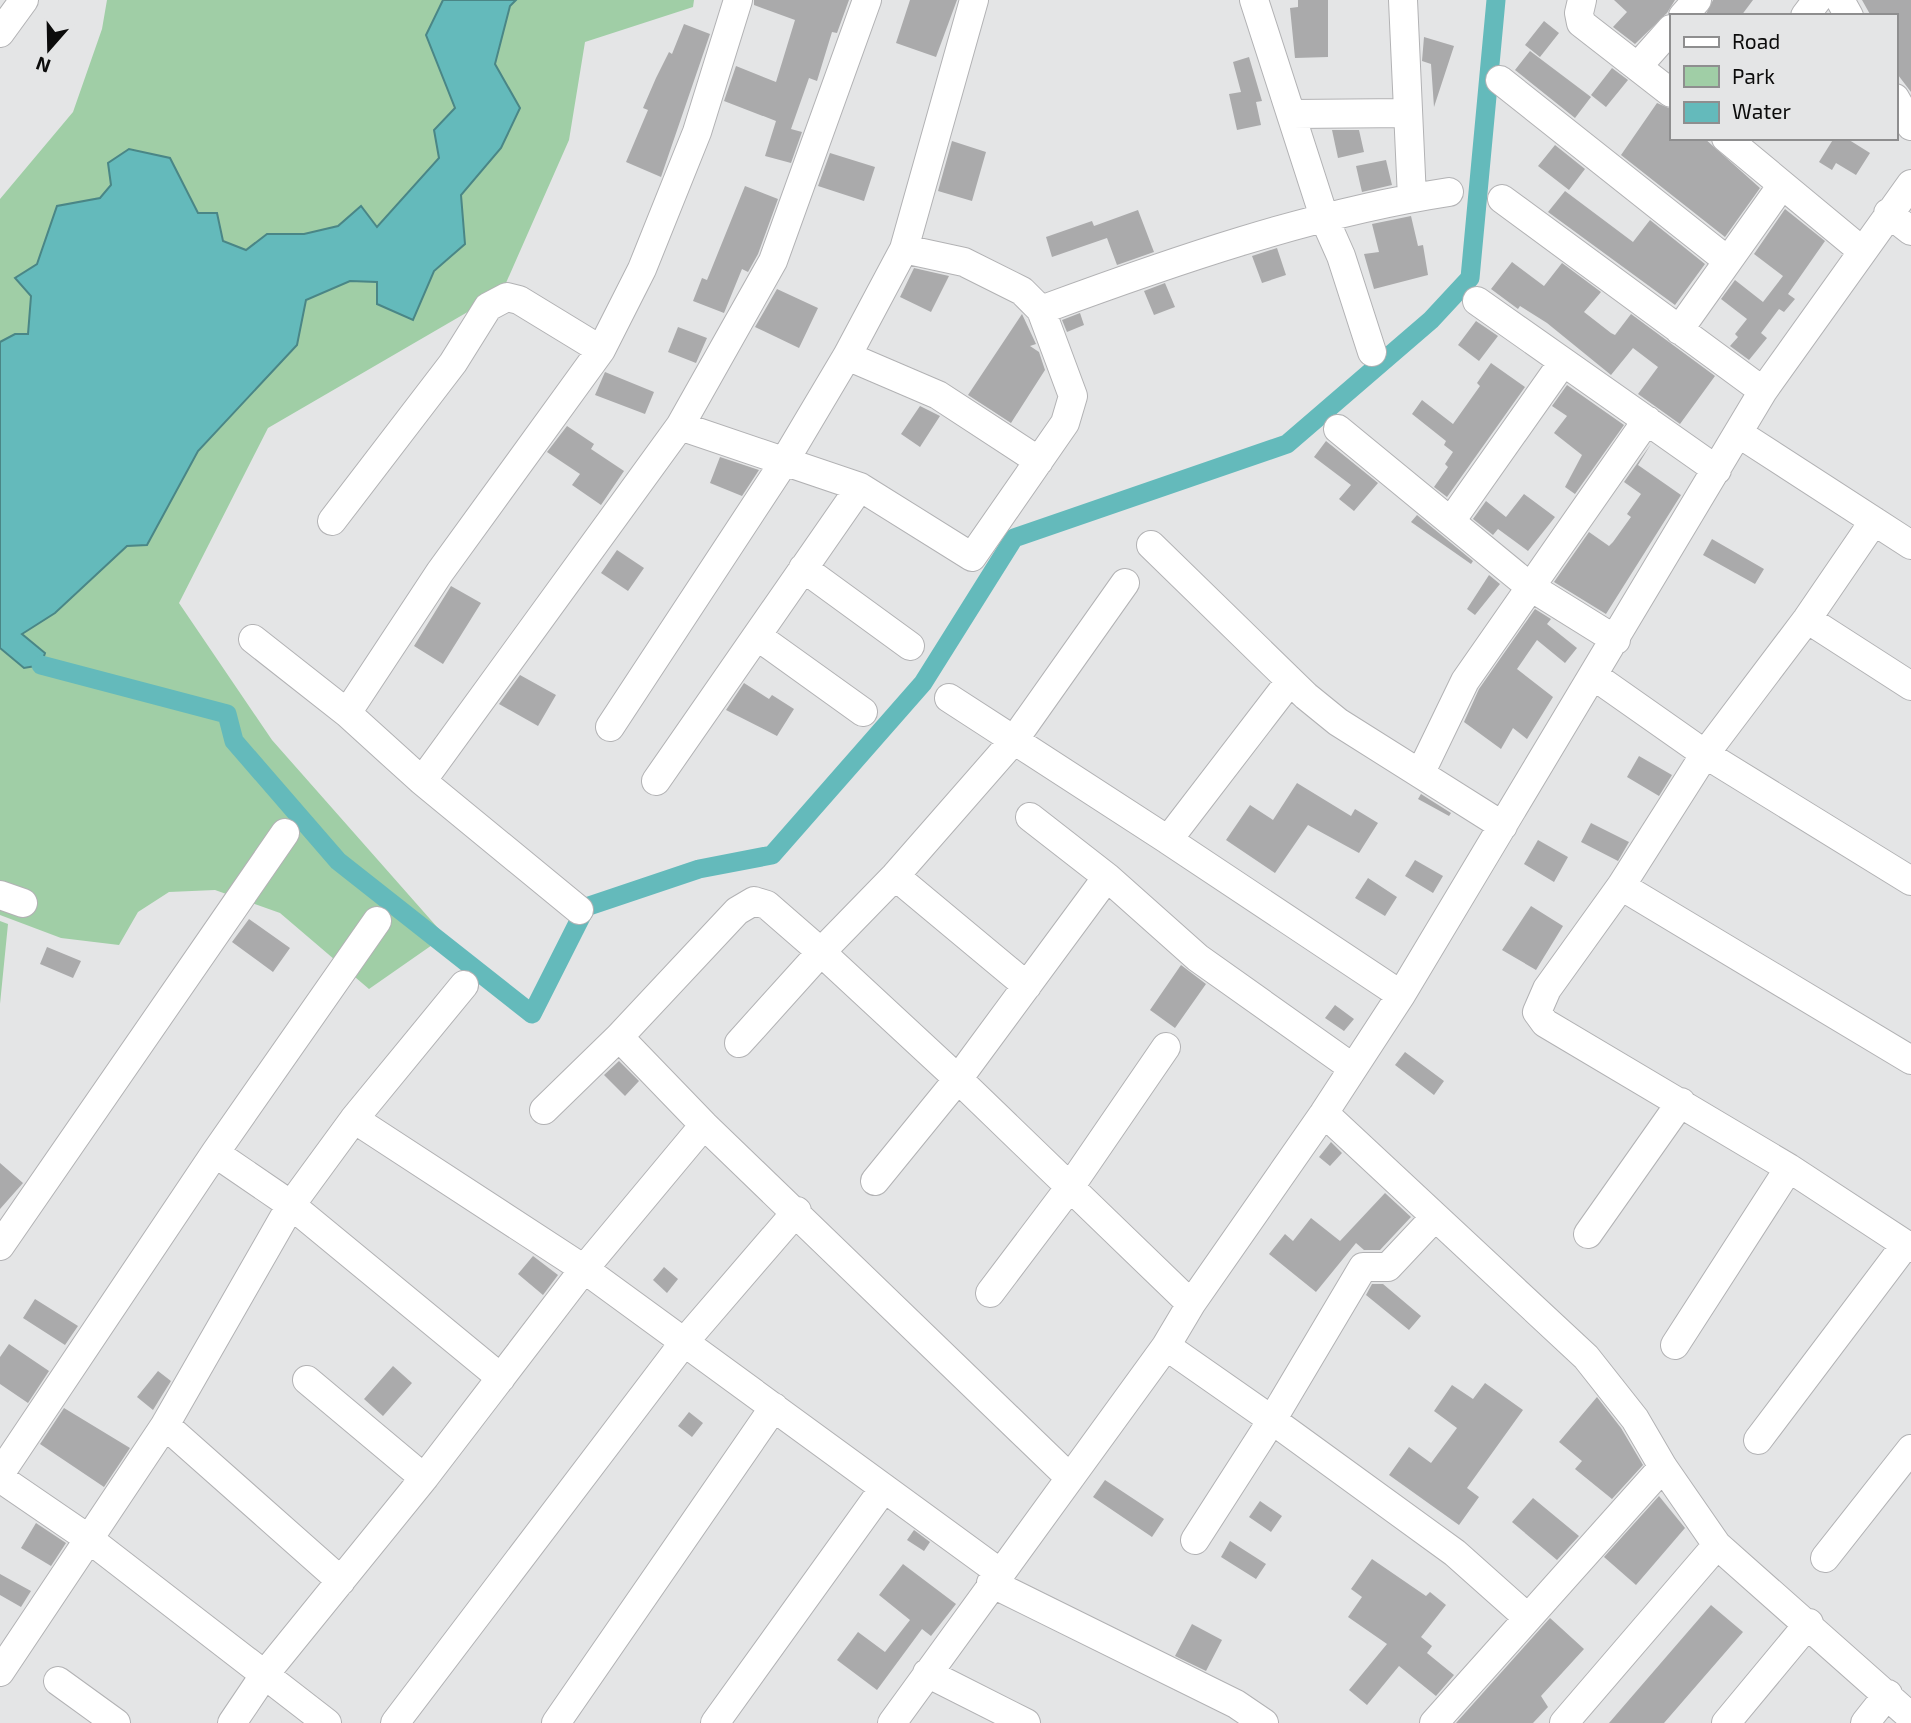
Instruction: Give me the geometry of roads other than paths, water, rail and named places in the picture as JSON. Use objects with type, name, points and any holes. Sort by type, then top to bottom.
[{"type":"street","points":[[0,33],[24,0]]},
{"type":"street","points":[[347,713],[440,572],[601,350],[642,269],[697,132],[738,0]]},
{"type":"street","points":[[422,781],[680,426],[773,261],[867,0]]},
{"type":"street","points":[[610,727],[784,462],[847,356],[904,249],[974,0]]},
{"type":"street","points":[[1254,0],[1325,220],[1341,256],[1373,352]]},
{"type":"street","points":[[1403,0],[1412,198]]},
{"type":"street","points":[[1582,0],[1579,13],[1581,23],[1639,65],[1670,92]]},
{"type":"street","points":[[1685,14],[1697,0]]},
{"type":"street","points":[[1639,65],[1670,30]]},
{"type":"street","points":[[1500,80],[1728,261]]},
{"type":"street","points":[[1897,102],[1911,126]]},
{"type":"street","points":[[1292,114],[1408,113]]},
{"type":"street","points":[[1728,140],[1861,250]]},
{"type":"street","points":[[892,1723],[995,1577],[1166,1346],[1191,1304],[1324,1114],[1401,995],[1763,391],[1861,250],[1911,184]]},
{"type":"street","points":[[1679,330],[1782,186]]},
{"type":"street","points":[[1041,310],[1121,281],[1325,220],[1449,191]]},
{"type":"street","points":[[1502,199],[1763,391]]},
{"type":"street","points":[[1888,213],[1911,231]]},
{"type":"street","points":[[680,426],[860,487],[972,556],[1065,423],[1073,396],[1041,310],[1022,291],[964,262],[904,249]]},
{"type":"street","points":[[332,521],[453,363],[488,307],[496,299],[507,296],[519,300],[601,350]]},
{"type":"street","points":[[1477,301],[1717,470]]},
{"type":"street","points":[[847,356],[938,395],[1038,461]]},
{"type":"street","points":[[1451,522],[1563,362]]},
{"type":"street","points":[[1421,772],[1465,681],[1647,420]]},
{"type":"street","points":[[1338,429],[1529,586],[1616,640]]},
{"type":"street","points":[[1738,433],[1911,545]]},
{"type":"street","points":[[656,781],[860,487]]},
{"type":"street","points":[[1758,1440],[1908,1246],[1790,1168],[1545,1023],[1537,1012],[1547,989],[1622,886],[1705,754],[1807,619],[1874,522]]},
{"type":"street","points":[[1151,545],[1290,681],[1338,722],[1503,826]]},
{"type":"street","points":[[803,568],[910,646]]},
{"type":"street","points":[[739,1043],[895,876],[1014,740],[1125,583]]},
{"type":"street","points":[[1807,619],[1911,686]]},
{"type":"street","points":[[757,636],[863,712]]},
{"type":"street","points":[[253,639],[347,713],[422,781],[579,909]]},
{"type":"street","points":[[1594,676],[1705,754],[1911,881]]},
{"type":"street","points":[[1168,840],[1290,681]]},
{"type":"street","points":[[948,698],[1401,995]]},
{"type":"street","points":[[1030,817],[1107,877],[1198,958],[1353,1068]]},
{"type":"street","points":[[0,1246],[285,833]]},
{"type":"street","points":[[895,876],[1027,986]]},
{"type":"street","points":[[875,1181],[958,1080],[1107,877]]},
{"type":"street","points":[[1622,886],[1911,1060]]},
{"type":"street","points":[[544,1110],[619,1037],[746,904],[754,901],[767,905],[821,953],[958,1080],[1191,1304]]},
{"type":"street","points":[[327,1723],[89,1539],[0,1476],[215,1153],[377,921]]},
{"type":"street","points":[[0,1672],[165,1425],[291,1205],[354,1119],[464,985]]},
{"type":"street","points":[[619,1037],[704,1125],[797,1211],[1070,1478]]},
{"type":"street","points":[[990,1293],[1070,1187],[1166,1047]]},
{"type":"street","points":[[1588,1234],[1681,1102]]},
{"type":"street","points":[[1324,1114],[1586,1357],[1635,1419],[1663,1467],[1717,1545],[1809,1623],[1911,1717]]},
{"type":"street","points":[[354,1119],[584,1269],[685,1341],[884,1488],[995,1577],[1236,1704],[1264,1723]]},
{"type":"street","points":[[232,1723],[265,1674],[424,1478],[584,1269],[704,1125]]},
{"type":"street","points":[[215,1153],[291,1205],[501,1378]]},
{"type":"street","points":[[1675,1345],[1790,1168]]},
{"type":"street","points":[[395,1723],[685,1341],[797,1211]]},
{"type":"street","points":[[1195,1540],[1272,1420],[1363,1267],[1388,1267],[1435,1217]]},
{"type":"street","points":[[1166,1346],[1455,1553],[1528,1618]]},
{"type":"street","points":[[307,1380],[424,1478]]},
{"type":"street","points":[[556,1723],[774,1407]]},
{"type":"street","points":[[165,1425],[341,1581]]},
{"type":"street","points":[[1825,1558],[1911,1449]]},
{"type":"street","points":[[1434,1723],[1663,1467]]},
{"type":"street","points":[[715,1723],[884,1488]]},
{"type":"street","points":[[1564,1723],[1717,1545]]},
{"type":"street","points":[[1726,1723],[1809,1623]]},
{"type":"street","points":[[927,1674],[1026,1723]]},
{"type":"street","points":[[58,1681],[116,1723]]},
{"type":"street","points":[[1865,1723],[1888,1694]]},
{"type":"water","points":[[443,0],[516,0],[510,6],[495,64],[520,108],[501,148],[461,195],[465,244],[434,271],[413,320],[377,304],[377,282],[350,281],[306,300],[297,345],[198,451],[147,545],[127,546],[55,613],[22,634],[45,653],[41,665],[24,668],[0,648],[0,342],[15,334],[28,334],[31,296],[15,278],[37,264],[57,206],[100,198],[111,185],[108,163],[129,149],[170,158],[198,213],[217,213],[223,241],[246,250],[267,234],[304,234],[338,226],[361,206],[377,227],[439,158],[434,130],[455,108],[426,35]]},
{"type":"waterway","points":[[41,665],[227,714],[234,741],[338,861],[532,1014],[586,907],[699,869],[772,855],[923,683],[1014,538],[1287,444],[1431,320],[1470,278],[1496,0]]}]
